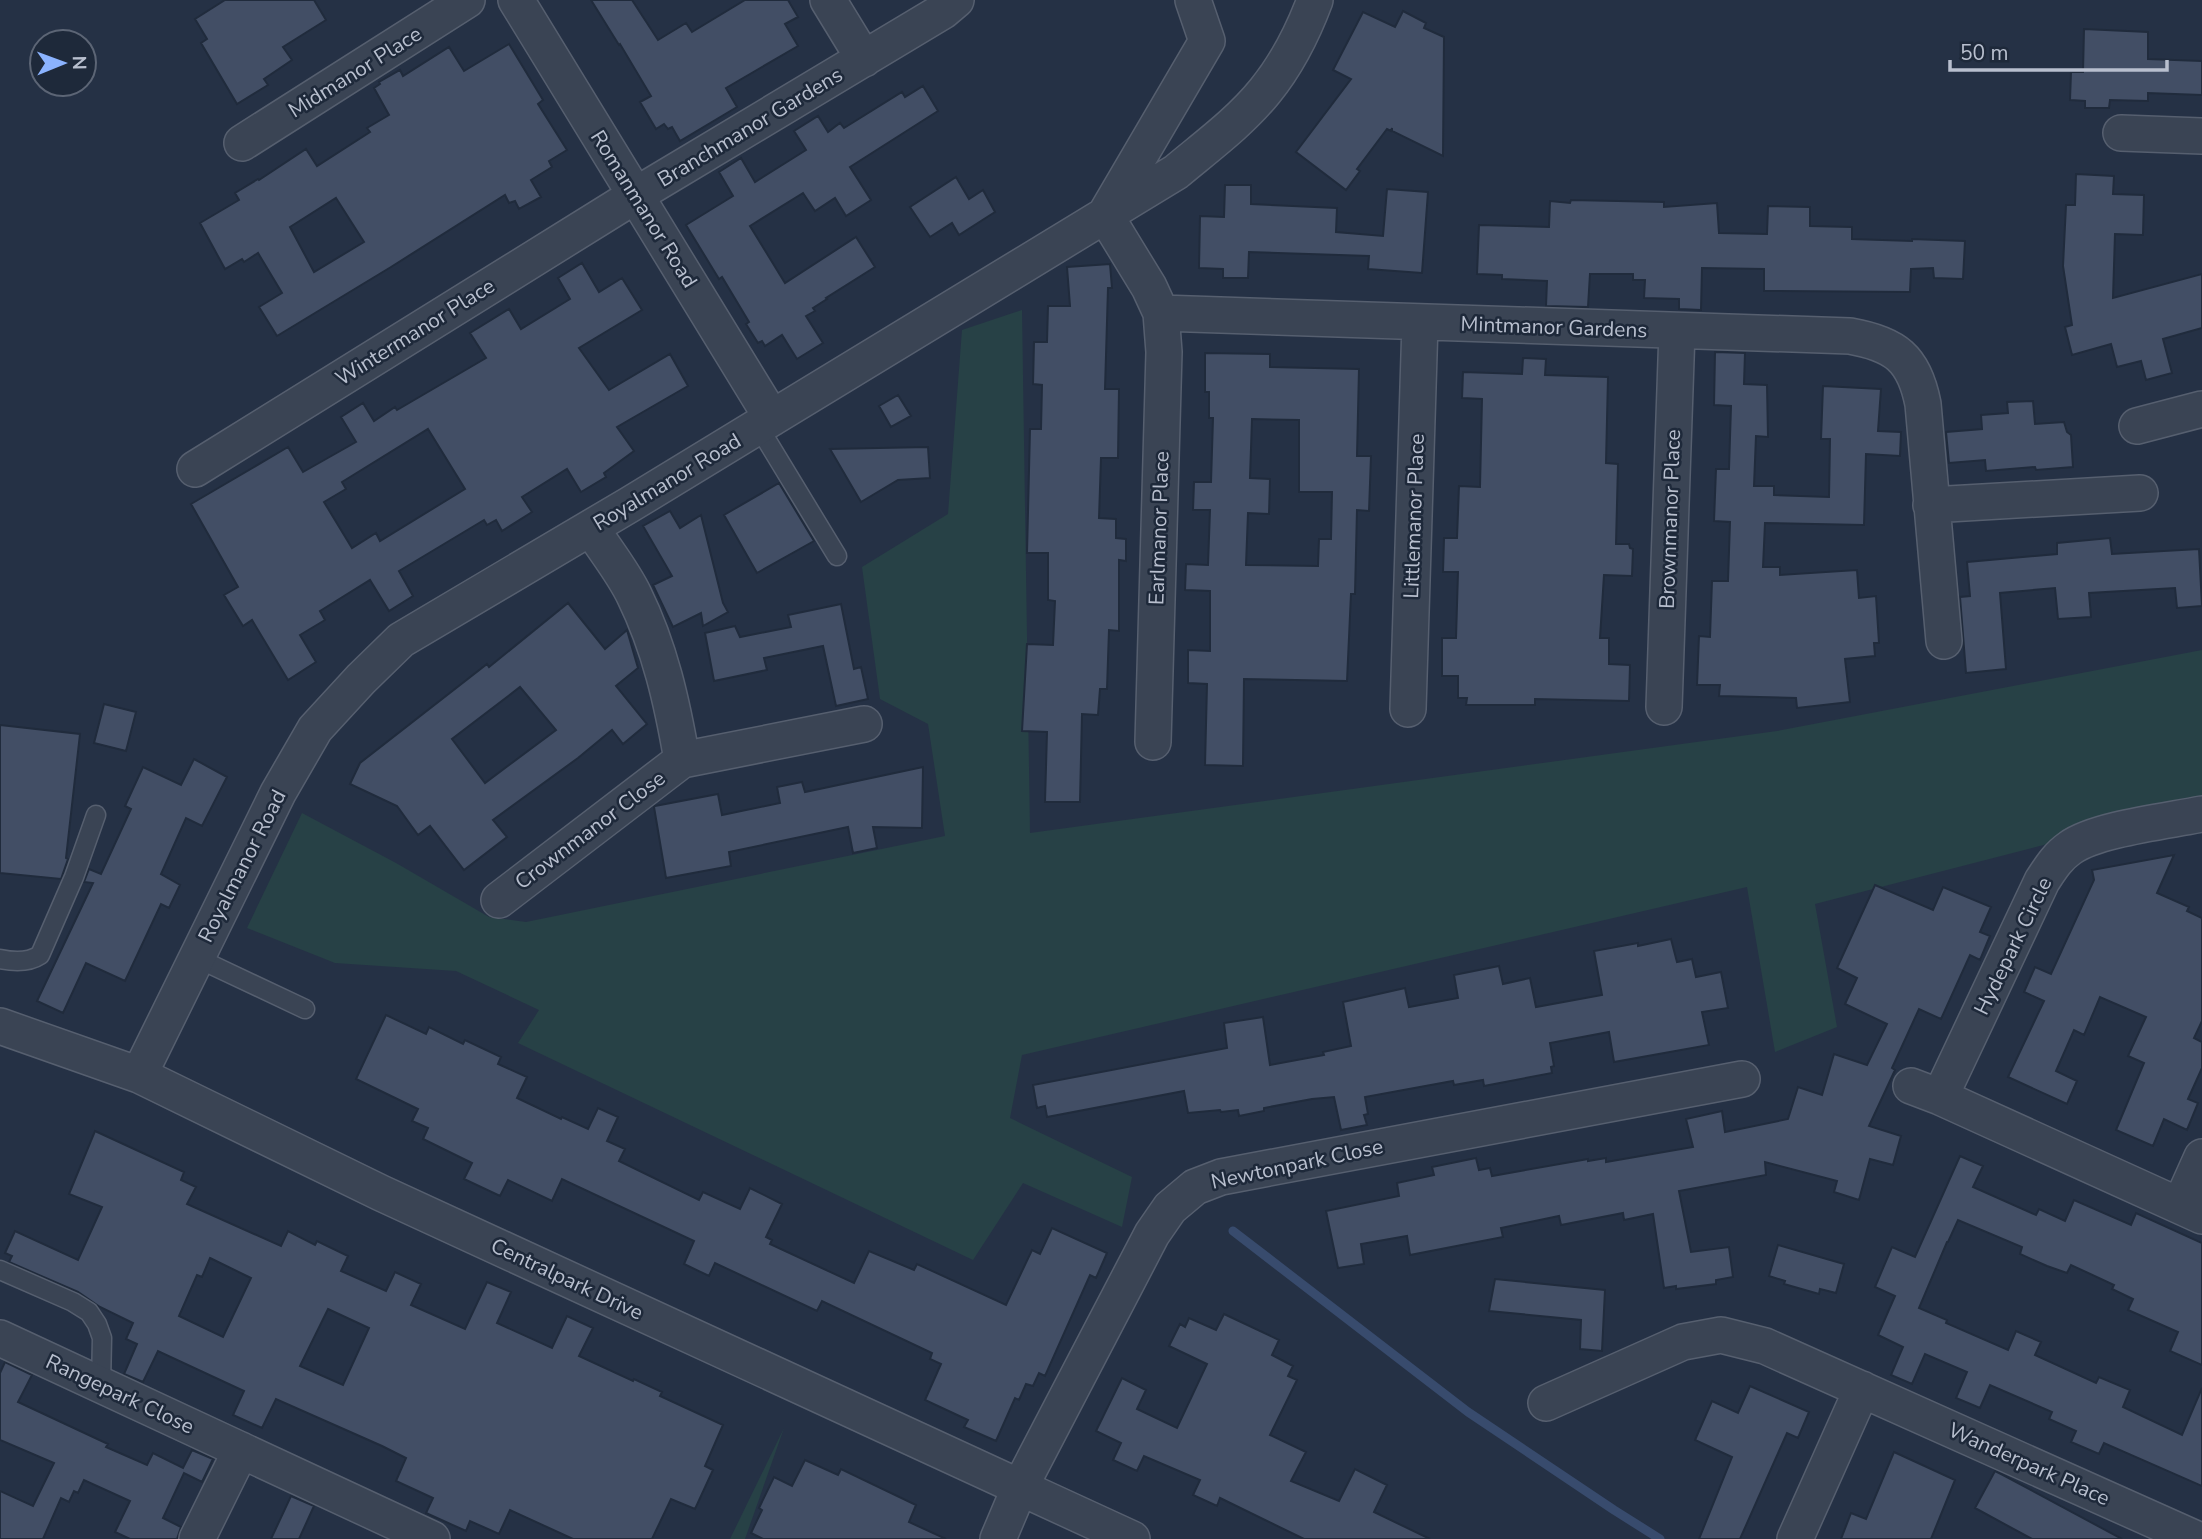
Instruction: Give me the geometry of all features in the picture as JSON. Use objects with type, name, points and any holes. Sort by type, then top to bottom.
[{"type":"street","name":"Midmanor Place","points":[[242,143],[467,0]]},
{"type":"street","name":"Romanmanor Road","points":[[516,0],[636,195],[765,422]]},
{"type":"street","name":"Branchmanor Gardens","points":[[828,0],[864,59]]},
{"type":"street","name":"Branchmanor Gardens","points":[[636,195],[943,11],[956,0]]},
{"type":"street","points":[[1161,313],[1149,287],[1105,215],[1208,41],[1193,0]]},
{"type":"street","name":"Royalmanor Road","points":[[139,1075],[278,793],[315,729],[401,640],[1176,172],[1230,127],[1265,91],[1305,27],[1315,0]]},
{"type":"street","points":[[2121,133],[2202,136]]},
{"type":"street","name":"Wintermanor Place","points":[[195,470],[636,195]]},
{"type":"street","name":"Mintmanor Gardens","points":[[1161,313],[1850,336],[1873,340],[1892,349],[1908,365],[1919,387],[1923,404],[1944,641]]},
{"type":"street","name":"Earlmanor Place","points":[[1153,742],[1164,352],[1161,313]]},
{"type":"street","name":"Littlemanor Place","points":[[1408,709],[1420,323]]},
{"type":"street","name":"Brownmanor Place","points":[[1664,707],[1677,331]]},
{"type":"street","points":[[2137,426],[2202,408]]},
{"type":"street","points":[[1931,505],[2140,493]]},
{"type":"street","name":"Crownmanor Close","points":[[591,527],[633,593],[653,636],[670,693],[682,760]]},
{"type":"street","name":"Crownmanor Close","points":[[499,900],[682,760],[864,723]]},
{"type":"street","name":"Hydepark Circle","points":[[2202,814],[2091,838],[2069,849],[2054,862],[1926,1092],[2191,1211],[2202,1157]]},
{"type":"street","name":"Centralpark Drive","points":[[0,1026],[139,1075],[381,1193],[1132,1539]]},
{"type":"street","name":"Newtonpark Close","points":[[998,1539],[1020,1487],[1153,1234],[1170,1209],[1195,1187],[1221,1177],[1742,1079]]},
{"type":"street","name":"Wanderpark Place","points":[[1546,1403],[1683,1342],[1721,1335],[1765,1346],[2196,1539]]},
{"type":"street","name":"Rangepark Close","points":[[0,1338],[432,1539]]},
{"type":"street","points":[[1795,1539],[1862,1389]]},
{"type":"street","points":[[197,1539],[241,1450]]},
{"type":"lane","points":[[765,422],[837,556]]},
{"type":"lane","points":[[0,959],[32,960],[40,955],[74,877],[96,815]]},
{"type":"lane","points":[[197,958],[305,1009]]},
{"type":"lane","points":[[0,1270],[74,1302],[89,1312],[102,1338],[101,1385]]},
{"type":"green space","points":[[1022,310],[1030,833],[1777,731],[2202,650],[2202,804],[1815,904],[1837,1027],[1775,1052],[1747,887],[1022,1055],[1010,1118],[1132,1177],[1122,1227],[1023,1183],[973,1260],[518,1043],[539,1010],[456,971],[335,963],[247,928],[302,813],[489,917],[526,922],[945,836],[928,724],[880,699],[862,567],[948,514],[962,330]]},
{"type":"green space","points":[[784,1428],[745,1539],[730,1539]]},
{"type":"building","points":[[225,0],[314,0],[326,20],[283,47],[292,60],[264,79],[268,85],[237,104],[201,43],[207,39],[195,19]]},
{"type":"building","points":[[591,0],[632,0],[658,40],[686,23],[692,32],[745,0],[788,0],[798,17],[785,24],[798,46],[726,88],[737,107],[680,141],[672,127],[668,129],[664,124],[656,129],[640,102],[651,96]]},
{"type":"building","points":[[1403,11],[1426,23],[1424,28],[1444,37],[1443,156],[1392,131],[1392,128],[1391,131],[1387,129],[1357,169],[1360,171],[1346,190],[1296,152],[1351,79],[1333,70],[1363,12],[1395,27]]},
{"type":"building","points":[[2084,29],[2148,32],[2148,59],[2202,61],[2202,95],[2148,93],[2148,101],[2110,100],[2109,108],[2085,108],[2085,101],[2070,100],[2071,72],[2083,72]]},
{"type":"building","points":[[509,44],[543,100],[538,104],[567,150],[549,161],[552,167],[531,180],[541,197],[519,209],[515,201],[509,203],[505,195],[277,336],[259,307],[282,293],[258,253],[225,269],[200,223],[239,200],[235,193],[306,149],[317,166],[370,132],[367,128],[389,115],[374,88],[379,82],[400,70],[403,76],[449,47],[464,71]],"holes":[[[336,198],[364,242],[314,272],[290,227]]]},
{"type":"building","points":[[923,86],[938,111],[850,167],[871,200],[846,216],[835,198],[815,211],[803,193],[750,226],[785,283],[856,237],[875,267],[826,298],[813,308],[815,311],[806,316],[823,343],[797,359],[782,335],[765,346],[762,341],[758,343],[746,324],[749,322],[722,277],[719,279],[686,225],[733,196],[719,172],[741,158],[755,182],[806,150],[794,131],[818,116],[828,132],[840,123],[844,128],[902,92],[905,97]]},
{"type":"building","points":[[2076,174],[2114,176],[2113,194],[2144,195],[2143,235],[2115,234],[2113,298],[2202,274],[2202,328],[2163,339],[2172,373],[2146,380],[2141,361],[2117,367],[2111,344],[2072,355],[2065,327],[2072,325],[2063,266],[2066,205],[2075,205]]},
{"type":"building","points":[[956,177],[969,199],[983,190],[995,212],[959,235],[952,223],[930,237],[910,207]]},
{"type":"building","points":[[1225,185],[1251,185],[1251,204],[1337,208],[1336,232],[1383,236],[1387,189],[1428,192],[1422,273],[1368,269],[1369,256],[1249,252],[1248,278],[1223,278],[1223,269],[1199,268],[1200,216],[1224,217]]},
{"type":"building","points":[[1571,200],[1664,202],[1664,207],[1717,203],[1719,233],[1767,234],[1768,206],[1810,207],[1810,226],[1852,227],[1852,239],[1965,241],[1963,279],[1934,278],[1933,268],[1911,269],[1910,292],[1764,291],[1764,269],[1702,268],[1701,310],[1679,309],[1679,299],[1644,298],[1645,280],[1633,280],[1633,274],[1590,274],[1588,307],[1546,306],[1547,281],[1502,279],[1502,275],[1477,274],[1479,225],[1549,227],[1550,201],[1570,203]]},
{"type":"building","points":[[582,263],[599,292],[622,278],[642,310],[579,348],[609,390],[670,354],[688,386],[617,427],[634,451],[604,473],[606,477],[581,492],[567,469],[522,497],[532,512],[502,531],[496,520],[487,525],[484,520],[399,571],[413,596],[389,611],[370,580],[320,611],[325,620],[300,635],[316,662],[288,680],[252,620],[243,626],[224,595],[238,587],[191,504],[288,447],[303,472],[356,442],[341,417],[363,403],[374,421],[486,358],[470,333],[509,309],[521,329],[570,299],[558,278]],"holes":[[[428,429],[465,489],[380,541],[376,533],[352,548],[324,502],[346,489],[342,482]]]},
{"type":"building","points":[[1110,264],[1112,288],[1108,288],[1105,389],[1119,389],[1118,458],[1101,458],[1099,518],[1116,519],[1116,538],[1126,539],[1126,561],[1119,560],[1119,631],[1109,630],[1107,689],[1100,689],[1098,715],[1082,714],[1080,802],[1045,802],[1047,732],[1022,731],[1027,644],[1053,645],[1055,601],[1048,600],[1048,553],[1027,553],[1030,429],[1041,429],[1042,385],[1033,384],[1034,342],[1047,342],[1048,306],[1070,306],[1067,267]]},
{"type":"building","points":[[1715,352],[1745,353],[1744,384],[1767,385],[1768,437],[1756,436],[1754,486],[1774,486],[1774,495],[1829,497],[1830,439],[1821,439],[1823,386],[1881,389],[1878,431],[1901,432],[1900,456],[1866,454],[1864,525],[1765,523],[1763,567],[1780,567],[1780,575],[1857,570],[1859,598],[1876,596],[1879,643],[1874,643],[1875,656],[1845,659],[1850,702],[1797,708],[1796,698],[1719,696],[1720,685],[1697,685],[1699,636],[1710,637],[1712,581],[1728,581],[1730,522],[1714,521],[1716,469],[1729,469],[1731,406],[1714,405]]},
{"type":"building","points":[[1205,353],[1270,354],[1270,367],[1359,369],[1357,456],[1371,456],[1369,511],[1357,510],[1355,594],[1351,594],[1347,681],[1244,679],[1243,766],[1205,765],[1207,684],[1188,683],[1188,650],[1210,651],[1210,591],[1185,590],[1186,564],[1208,565],[1210,510],[1193,510],[1194,482],[1211,482],[1213,418],[1209,418],[1209,392],[1205,392]],"holes":[[[1252,419],[1299,420],[1299,492],[1332,492],[1331,539],[1319,539],[1318,566],[1246,565],[1248,513],[1269,514],[1270,479],[1250,478]]]},
{"type":"building","points":[[1523,358],[1546,359],[1545,375],[1608,377],[1606,463],[1618,464],[1616,544],[1629,544],[1633,549],[1632,576],[1604,575],[1600,638],[1609,638],[1609,664],[1630,665],[1629,701],[1535,699],[1535,705],[1466,705],[1467,698],[1458,698],[1458,676],[1442,676],[1442,638],[1456,638],[1458,572],[1443,572],[1444,538],[1457,538],[1459,486],[1480,487],[1482,399],[1462,398],[1463,372],[1522,374]]},
{"type":"building","points":[[898,395],[911,416],[891,427],[879,406]]},
{"type":"building","points":[[2033,401],[2035,424],[2064,422],[2071,435],[2073,467],[1986,471],[1985,460],[1949,463],[1946,432],[1982,429],[1981,415],[2008,413],[2007,402]]},
{"type":"building","points":[[928,447],[930,478],[898,480],[861,502],[830,449]]},
{"type":"building","points":[[779,483],[814,541],[757,573],[724,515]]},
{"type":"building","points":[[670,511],[680,528],[701,515],[723,603],[728,612],[703,626],[701,613],[673,627],[653,585],[672,576],[643,526]]},
{"type":"building","points":[[2110,538],[2112,554],[2199,549],[2202,606],[2177,608],[2175,588],[2089,593],[2091,617],[2058,619],[2055,588],[2000,593],[2006,669],[1966,673],[1960,597],[1970,596],[1967,562],[2057,554],[2057,543]]},
{"type":"building","points":[[568,603],[605,649],[627,630],[638,668],[616,686],[647,724],[623,744],[612,730],[493,820],[507,837],[464,870],[430,826],[418,835],[397,806],[350,784],[360,763],[487,664],[489,667]],"holes":[[[520,687],[556,730],[485,783],[452,739]]]},
{"type":"building","points":[[841,604],[854,669],[861,667],[868,699],[836,706],[823,646],[764,658],[767,670],[714,681],[705,633],[735,626],[740,637],[791,627],[788,615]]},
{"type":"building","points":[[104,704],[136,712],[126,751],[94,743]]},
{"type":"building","points":[[0,725],[80,734],[68,859],[61,879],[0,873]]},
{"type":"building","points":[[194,759],[227,777],[202,826],[186,818],[161,874],[180,885],[169,908],[161,904],[125,981],[86,963],[63,1013],[37,1001],[93,883],[84,882],[89,869],[101,874],[131,809],[125,806],[143,767],[181,785]]},
{"type":"building","points":[[923,767],[922,828],[873,827],[877,848],[853,853],[848,827],[729,852],[731,866],[666,878],[655,806],[718,794],[722,815],[780,803],[777,787],[802,782],[805,792]]},
{"type":"building","points":[[2174,855],[2157,893],[2189,907],[2187,911],[2202,918],[2202,1021],[2194,1038],[2202,1042],[2202,1068],[2188,1099],[2198,1103],[2187,1130],[2164,1119],[2153,1146],[2116,1130],[2144,1063],[2128,1056],[2146,1017],[2100,997],[2084,1035],[2074,1030],[2056,1071],[2077,1081],[2067,1104],[2008,1077],[2044,1001],[2024,992],[2035,967],[2051,974],[2094,880],[2092,870]]},
{"type":"building","points":[[1875,885],[1933,910],[1943,887],[1991,907],[1980,932],[1990,936],[1980,960],[1970,955],[1941,1019],[1919,1009],[1869,1126],[1901,1136],[1893,1165],[1870,1159],[1859,1200],[1834,1192],[1837,1181],[1765,1162],[1766,1175],[1679,1191],[1691,1252],[1729,1247],[1733,1277],[1716,1280],[1716,1284],[1664,1288],[1653,1214],[1624,1220],[1623,1213],[1561,1225],[1559,1216],[1501,1228],[1503,1237],[1410,1255],[1407,1236],[1361,1244],[1364,1264],[1338,1268],[1326,1211],[1399,1196],[1397,1183],[1434,1175],[1432,1167],[1476,1158],[1479,1170],[1490,1168],[1492,1176],[1588,1159],[1606,1158],[1606,1162],[1693,1147],[1686,1119],[1722,1111],[1725,1132],[1788,1119],[1798,1087],[1822,1095],[1834,1054],[1867,1065],[1887,1024],[1845,1004],[1857,978],[1837,968]]},
{"type":"building","points":[[1671,939],[1677,962],[1692,959],[1696,977],[1721,972],[1728,1008],[1702,1012],[1709,1045],[1614,1062],[1609,1032],[1550,1043],[1554,1066],[1551,1067],[1552,1073],[1484,1086],[1483,1080],[1454,1085],[1453,1081],[1365,1097],[1368,1114],[1364,1115],[1367,1125],[1341,1130],[1334,1097],[1264,1108],[1264,1111],[1239,1116],[1238,1110],[1188,1113],[1184,1091],[1047,1117],[1045,1106],[1037,1108],[1033,1085],[1227,1048],[1224,1023],[1263,1017],[1270,1065],[1324,1055],[1323,1052],[1351,1046],[1343,1002],[1405,988],[1409,1007],[1458,998],[1454,975],[1499,966],[1503,984],[1530,978],[1536,1007],[1602,995],[1594,951]]},
{"type":"building","points":[[386,1015],[426,1034],[429,1027],[463,1044],[465,1040],[501,1057],[498,1064],[527,1077],[517,1098],[561,1119],[562,1117],[588,1129],[598,1108],[618,1117],[607,1141],[625,1149],[619,1161],[699,1200],[703,1192],[740,1209],[750,1188],[782,1204],[766,1237],[772,1240],[770,1244],[854,1283],[869,1251],[914,1270],[917,1264],[1006,1305],[1032,1250],[1040,1254],[1052,1228],[1107,1253],[1096,1278],[1090,1275],[1045,1376],[1039,1373],[1033,1386],[1026,1384],[1019,1400],[1015,1398],[996,1441],[964,1427],[968,1420],[925,1400],[941,1364],[930,1359],[932,1353],[822,1301],[817,1311],[715,1263],[709,1276],[684,1264],[694,1241],[562,1179],[552,1201],[508,1180],[500,1196],[464,1179],[472,1163],[423,1139],[428,1128],[412,1121],[418,1109],[356,1079]]},
{"type":"building","points":[[95,1131],[184,1172],[181,1180],[196,1187],[187,1204],[281,1246],[288,1231],[315,1245],[317,1241],[348,1256],[341,1271],[386,1291],[395,1272],[421,1284],[411,1305],[465,1329],[487,1282],[511,1292],[497,1323],[552,1348],[567,1316],[593,1328],[579,1356],[662,1392],[660,1396],[723,1425],[705,1466],[713,1470],[695,1509],[671,1499],[652,1539],[573,1539],[510,1510],[499,1534],[470,1521],[466,1531],[426,1513],[433,1498],[396,1481],[406,1458],[382,1446],[276,1399],[262,1428],[233,1415],[244,1391],[158,1351],[143,1382],[124,1374],[137,1344],[126,1339],[133,1323],[100,1307],[78,1292],[9,1262],[12,1256],[5,1253],[15,1231],[78,1260],[102,1207],[69,1194]],"holes":[[[210,1258],[251,1278],[223,1337],[179,1316],[197,1275],[202,1277]],[[328,1309],[369,1328],[343,1385],[300,1366]]]},
{"type":"building","points":[[1960,1156],[1983,1166],[1973,1187],[2036,1215],[2039,1209],[2065,1221],[2074,1200],[2131,1225],[2136,1213],[2202,1243],[2202,1365],[2170,1351],[2178,1332],[2128,1310],[2133,1299],[2112,1289],[2114,1285],[2071,1265],[2067,1273],[2047,1266],[2020,1254],[2022,1247],[1958,1220],[1919,1308],[2008,1350],[2016,1331],[2041,1342],[2035,1355],[2096,1383],[2099,1377],[2130,1390],[2123,1407],[2182,1435],[2202,1388],[2202,1486],[2104,1443],[2099,1454],[2071,1442],[2076,1431],[2049,1419],[2052,1412],[1990,1385],[1980,1408],[1956,1398],[1967,1372],[1925,1354],[1912,1384],[1891,1375],[1903,1347],[1878,1335],[1895,1296],[1875,1287],[1892,1247],[1915,1257]]},
{"type":"building","points":[[1778,1245],[1844,1264],[1836,1293],[1820,1289],[1819,1294],[1784,1284],[1785,1281],[1769,1276]]},
{"type":"building","points":[[1495,1279],[1605,1290],[1602,1351],[1580,1349],[1581,1320],[1489,1311]]},
{"type":"building","points":[[1224,1314],[1279,1340],[1272,1355],[1293,1366],[1288,1376],[1297,1380],[1270,1435],[1306,1452],[1291,1481],[1339,1501],[1355,1469],[1387,1485],[1374,1512],[1430,1539],[1304,1539],[1220,1498],[1217,1506],[1193,1495],[1200,1480],[1144,1456],[1137,1471],[1113,1460],[1121,1443],[1096,1431],[1122,1378],[1146,1390],[1137,1409],[1177,1428],[1207,1364],[1169,1346],[1180,1324],[1185,1327],[1189,1318],[1216,1330]]},
{"type":"building","points":[[5,1362],[32,1375],[18,1402],[108,1444],[106,1447],[147,1465],[153,1453],[183,1468],[192,1450],[213,1459],[202,1482],[184,1473],[163,1518],[181,1527],[177,1539],[130,1539],[115,1532],[130,1501],[84,1480],[78,1493],[74,1491],[69,1502],[61,1498],[43,1539],[0,1539],[0,1491],[33,1506],[54,1463],[0,1440],[0,1373]]},
{"type":"building","points":[[1750,1386],[1809,1412],[1798,1438],[1787,1433],[1740,1539],[1699,1539],[1732,1457],[1695,1440],[1712,1401],[1738,1413]]},
{"type":"building","points":[[1894,1452],[1955,1480],[1931,1539],[1841,1539],[1851,1513],[1866,1519]]},
{"type":"building","points":[[805,1460],[838,1475],[841,1469],[916,1505],[909,1522],[946,1539],[763,1539],[751,1533],[774,1477],[792,1486]]},
{"type":"building","points":[[1995,1471],[2122,1539],[2032,1539],[1975,1508]]},
{"type":"building","points":[[291,1496],[314,1506],[299,1539],[271,1539]]},
{"type":"waterway","points":[[1233,1231],[1468,1412],[1660,1539]]}]
